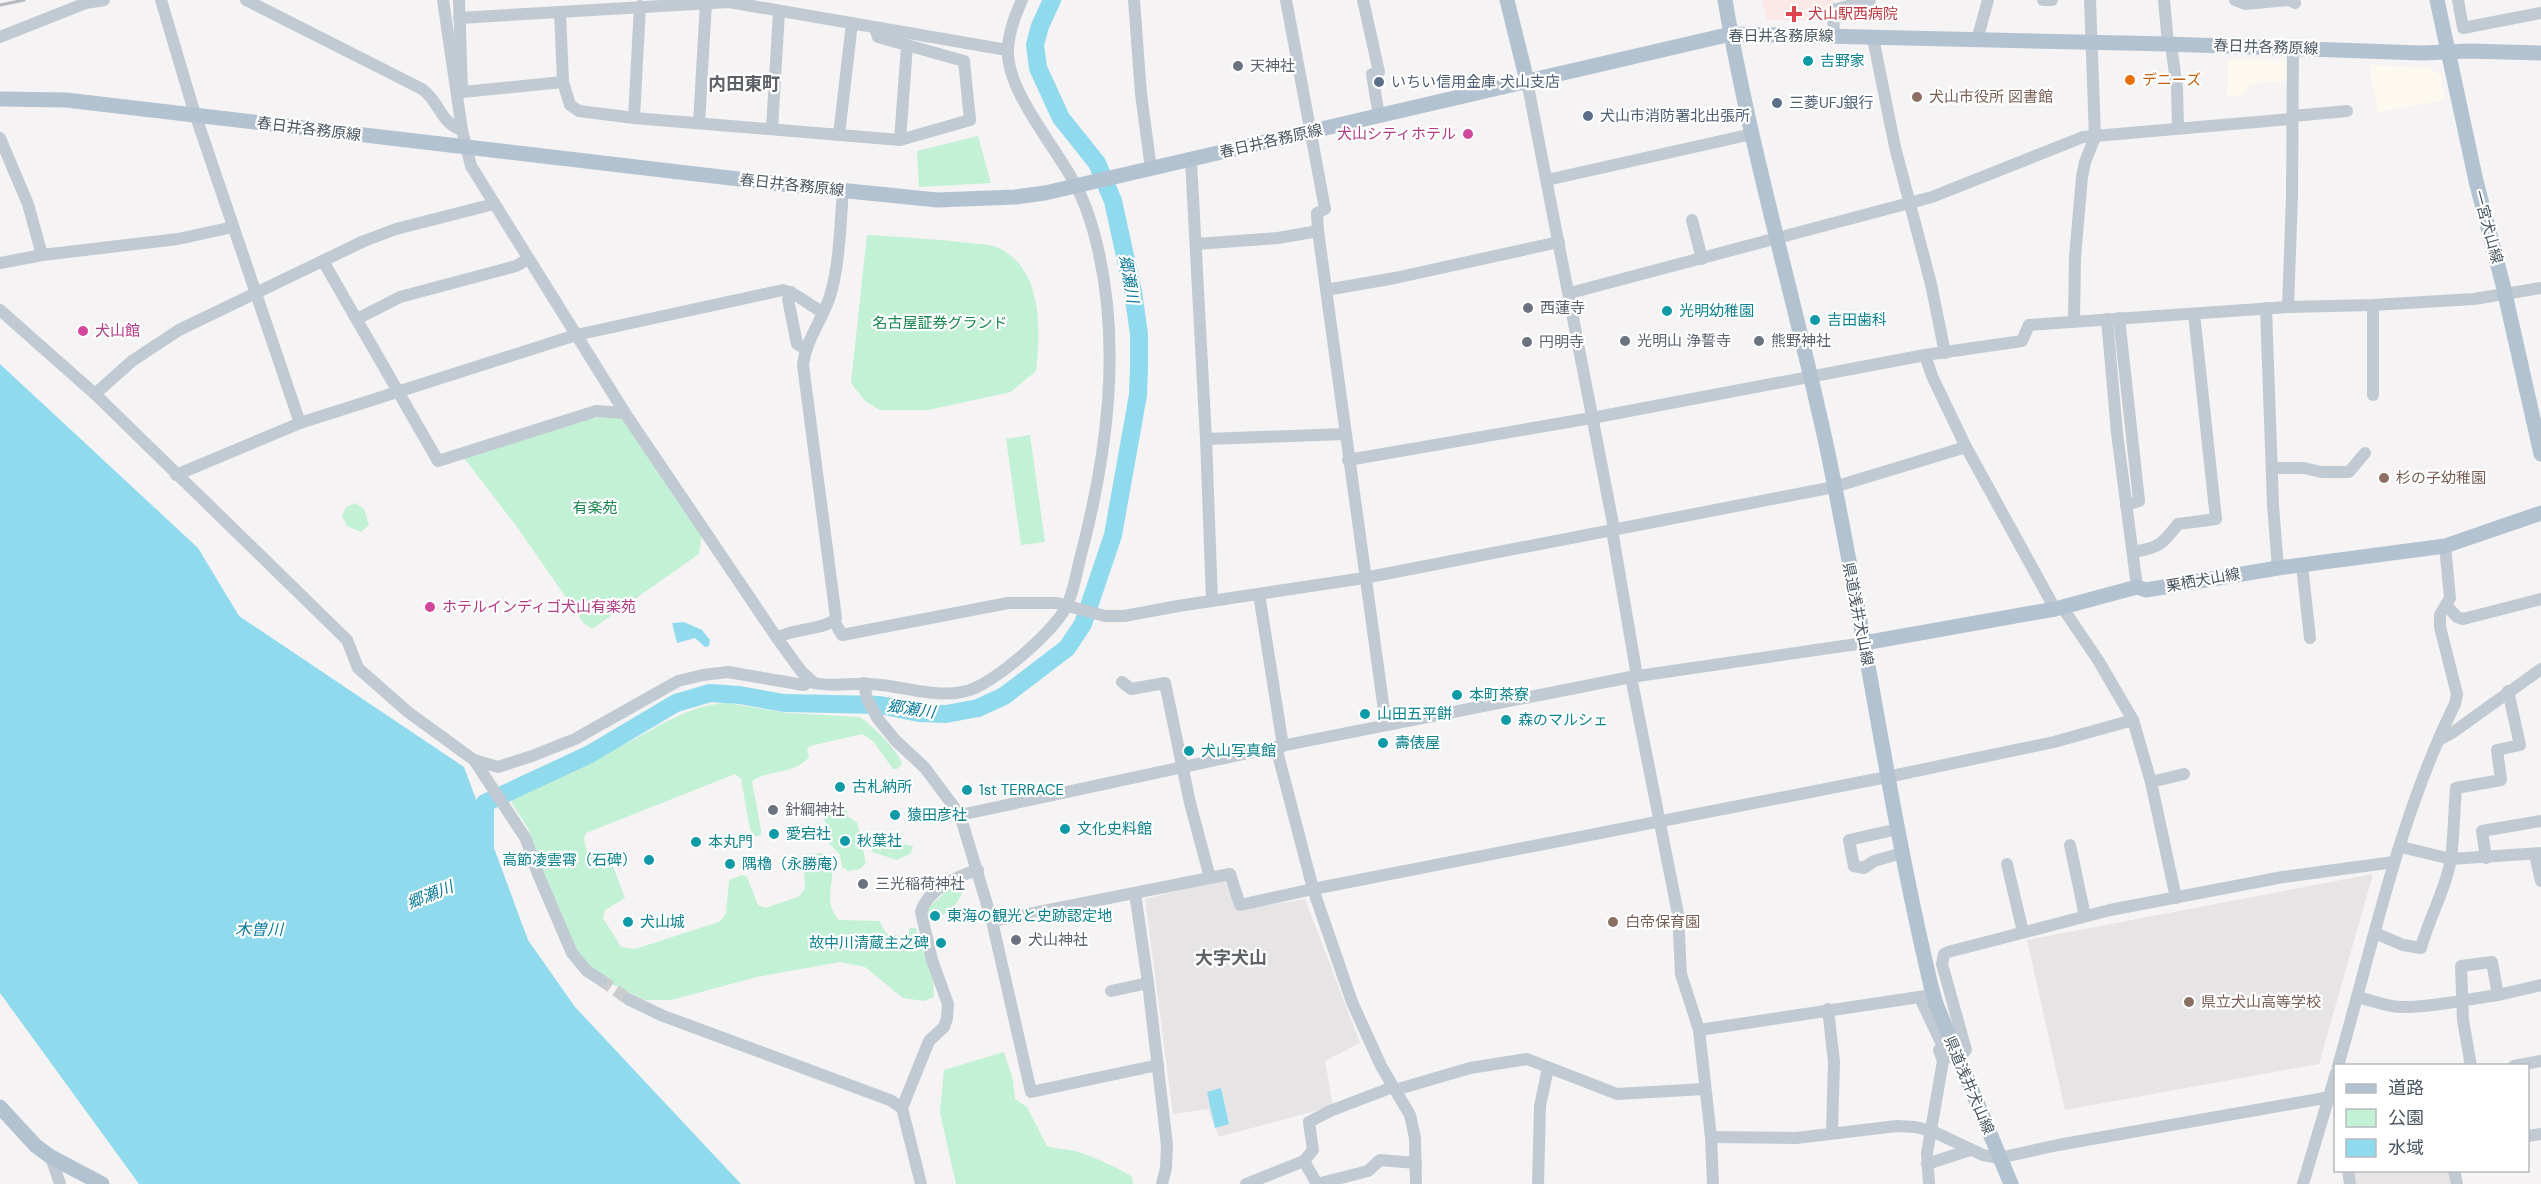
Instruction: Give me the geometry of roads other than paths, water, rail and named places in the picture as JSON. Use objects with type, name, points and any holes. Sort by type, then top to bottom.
[{"type":"main road","name":"県道浅井犬山線","points":[[1725,0],[1752,134],[1834,487],[1887,777],[1936,1005],[2011,1184]]},
{"type":"main road","name":"一宮犬山線","points":[[2437,0],[2447,52],[2541,454]]},
{"type":"main road","points":[[1510,1],[1527,81]]},
{"type":"main road","name":"春日井各務原線","points":[[0,99],[66,100],[843,191],[908,198],[962,200],[1015,197],[1082,184],[1731,34],[2170,44],[2422,53],[2541,54]]},
{"type":"main road","name":"栗栖犬山線","points":[[1864,643],[2058,608],[2137,587],[2146,590],[2278,568],[2445,546],[2541,513]]},
{"type":"main road","points":[[0,1107],[36,1146],[102,1184]]},
{"type":"street","points":[[0,37],[86,3],[104,0]]},
{"type":"street","points":[[161,0],[233,227],[300,423]]},
{"type":"street","points":[[246,0],[422,89],[428,93],[450,126],[462,130]]},
{"type":"street","points":[[443,0],[459,93]]},
{"type":"street","points":[[459,0],[459,93],[462,130],[471,166],[625,413],[777,638],[810,681],[819,684],[888,685],[936,693],[957,693],[976,687],[1038,641],[1072,605],[1106,435],[1110,339],[1098,251],[1082,184],[1018,91],[1007,50],[1012,23],[1022,0]]},
{"type":"street","points":[[1134,0],[1141,94],[1151,169]]},
{"type":"street","points":[[1286,0],[1325,209],[1317,213],[1318,231],[1386,725]]},
{"type":"street","points":[[1363,0],[1379,72],[1372,74],[1378,116]]},
{"type":"street","points":[[1834,36],[1833,10],[1870,0]]},
{"type":"street","points":[[1977,40],[1988,0]]},
{"type":"street","points":[[2043,0],[2052,0]]},
{"type":"street","points":[[2074,321],[2075,257],[2082,177],[2095,136],[2090,0]]},
{"type":"street","points":[[2164,0],[2177,88],[2178,128]]},
{"type":"street","points":[[2235,0],[2245,4],[2289,0],[2295,3]]},
{"type":"street","points":[[2458,0],[2463,28],[2541,13]]},
{"type":"street","points":[[459,18],[560,12],[618,4],[640,6],[729,2],[1007,50]]},
{"type":"street","points":[[699,123],[706,3]]},
{"type":"street","points":[[634,118],[640,6]]},
{"type":"street","points":[[560,12],[563,82],[570,105],[579,111],[634,118],[900,140],[970,120],[964,61],[878,37],[874,28]]},
{"type":"street","points":[[772,129],[779,12]]},
{"type":"street","points":[[839,135],[852,23]]},
{"type":"street","points":[[1873,38],[1895,147],[1911,202],[1945,353]]},
{"type":"street","points":[[900,140],[907,46]]},
{"type":"street","points":[[2288,307],[2293,48]]},
{"type":"street","points":[[1527,81],[1570,293],[1613,530],[1634,677],[1678,914],[1681,974],[1699,1030],[1711,1137],[1713,1184]]},
{"type":"street","points":[[459,93],[563,82]]},
{"type":"street","points":[[1570,293],[1776,241],[1971,184],[2070,141],[2095,136],[2347,111]]},
{"type":"street","points":[[1547,180],[1752,134]]},
{"type":"street","points":[[0,138],[28,204],[42,255]]},
{"type":"street","points":[[1191,160],[1212,600]]},
{"type":"street","points":[[843,191],[834,275],[823,312],[805,349],[803,377],[836,614],[834,621],[842,635],[1008,603],[1041,602],[1072,605],[1105,616],[1141,614],[1212,600],[1364,578],[1834,487],[1966,447]]},
{"type":"street","points":[[95,394],[154,344],[255,293],[396,229],[494,204]]},
{"type":"street","points":[[1692,220],[1702,260]]},
{"type":"street","points":[[0,262],[178,239],[233,227]]},
{"type":"street","points":[[1196,244],[1278,238],[1318,231]]},
{"type":"street","points":[[1326,290],[1395,278],[1559,242]]},
{"type":"street","points":[[357,319],[400,297],[516,266],[528,259]]},
{"type":"street","points":[[323,261],[438,461],[596,411],[625,413]]},
{"type":"street","points":[[1348,460],[1593,418],[1925,355],[2022,341],[2029,325],[2266,308],[2373,305],[2474,298],[2541,288]]},
{"type":"street","points":[[176,475],[300,423],[576,335],[770,291],[791,292],[809,306],[823,312]]},
{"type":"street","points":[[791,292],[788,299],[797,344],[805,349]]},
{"type":"street","points":[[2373,305],[2373,395]]},
{"type":"street","points":[[2266,308],[2278,568]]},
{"type":"street","points":[[0,310],[95,394],[347,640],[358,668],[408,712],[474,760],[498,767],[532,756],[575,739],[678,681],[695,677],[728,672],[804,685],[810,681]]},
{"type":"street","points":[[2133,552],[2152,549],[2163,544],[2178,524],[2216,519],[2194,314]]},
{"type":"street","points":[[2113,319],[2126,505],[2137,587]]},
{"type":"street","points":[[1925,355],[1932,376],[1966,447],[2058,608],[2098,660],[2133,720],[2151,782],[2176,898]]},
{"type":"street","points":[[1206,439],[1345,434]]},
{"type":"street","points":[[2272,468],[2349,472],[2365,453]]},
{"type":"street","points":[[2338,1064],[2394,862],[2401,847],[2424,772],[2455,704],[2457,694],[2440,627],[2440,615],[2450,598],[2445,546]]},
{"type":"street","points":[[2302,565],[2310,638]]},
{"type":"street","points":[[1258,594],[1279,747],[1313,889],[1352,1002],[1394,1088],[1410,1115],[1416,1163],[1416,1184]]},
{"type":"street","points":[[2447,606],[2457,617],[2463,619],[2541,599]]},
{"type":"street","points":[[777,638],[786,632],[834,621]]},
{"type":"street","points":[[960,815],[1386,725],[1634,677],[1864,643]]},
{"type":"street","points":[[2439,740],[2452,734],[2541,669]]},
{"type":"street","points":[[1122,682],[1131,689],[1165,683],[1182,767],[1210,878]]},
{"type":"street","points":[[864,683],[867,699],[878,719],[896,741],[925,768],[960,815],[992,921],[1032,1092],[1158,1065]]},
{"type":"street","points":[[2375,933],[2403,945],[2421,948],[2451,859],[2456,788],[2501,780],[2497,750],[2520,745],[2508,691]]},
{"type":"street","points":[[992,921],[1230,874],[1240,905],[1660,820],[1887,777],[2054,742],[2133,720]]},
{"type":"street","points":[[474,760],[526,839],[550,905],[572,953],[587,971],[601,980]]},
{"type":"street","points":[[2151,782],[2184,774]]},
{"type":"street","points":[[2486,858],[2482,831],[2541,820]]},
{"type":"street","points":[[1898,829],[1849,840],[1854,866],[1864,868],[1874,861],[1902,853]]},
{"type":"street","points":[[2070,845],[2085,916]]},
{"type":"street","points":[[2401,847],[2451,859],[2538,854],[2541,881]]},
{"type":"street","points":[[1920,998],[1948,1057],[1957,1059],[1966,1050],[1942,964],[1944,954],[2085,916],[2283,877],[2394,862]]},
{"type":"street","points":[[2007,864],[2024,932]]},
{"type":"street","points":[[921,1184],[902,1108],[929,1041],[944,1028],[948,1004],[932,960],[921,912],[923,906],[947,883],[956,877],[978,870]]},
{"type":"street","points":[[1135,893],[1167,1144],[1166,1168],[1162,1184]]},
{"type":"street","points":[[2471,1064],[2463,1020],[2461,966],[2492,962],[2498,994]]},
{"type":"street","points":[[1111,991],[1148,982]]},
{"type":"street","points":[[2357,997],[2402,1008],[2498,994],[2541,985]]},
{"type":"street","points":[[1699,1030],[1950,992]]},
{"type":"street","points":[[628,999],[661,1015],[890,1100],[902,1108]]},
{"type":"street","points":[[1828,1009],[1834,1062],[1832,1132]]},
{"type":"street","points":[[1929,1184],[1927,1164],[1943,1061],[1935,1033]]},
{"type":"street","points":[[1246,1184],[1304,1161],[1313,1150],[1309,1122],[1330,1111],[1394,1088],[1494,1063],[1527,1059],[1617,1094],[1704,1089]]},
{"type":"street","points":[[2521,1064],[2541,1061]]},
{"type":"street","points":[[1538,1184],[1540,1106],[1548,1068]]},
{"type":"street","points":[[1711,1137],[1796,1138],[1897,1126],[1932,1131],[1970,1150],[1999,1158],[2058,1145],[2332,1096],[2303,1184]]},
{"type":"street","points":[[1927,1164],[1970,1150]]},
{"type":"street","points":[[51,1156],[60,1184]]},
{"type":"street","points":[[1304,1161],[1317,1184],[1368,1171],[1380,1160],[1416,1163]]},
{"type":"water","name":"木曽川","points":[[0,364],[198,548],[239,616],[464,767],[528,940],[575,1007],[741,1184],[139,1184],[0,993]]},
{"type":"water","points":[[684,622],[702,630],[710,640],[709,646],[705,647],[695,638],[677,643],[672,623]]},
{"type":"water","points":[[1221,1088],[1229,1124],[1215,1128],[1207,1092]]},
{"type":"waterway","name":"郷瀬川","points":[[485,849],[485,803],[590,754],[676,703],[710,693],[739,695],[784,703],[880,705],[919,713],[946,714],[978,708],[1004,696],[1067,648],[1083,624],[1113,535],[1138,395],[1139,334],[1133,292],[1113,201],[1097,163],[1061,118],[1038,68],[1035,45],[1040,26],[1052,0]]},
{"type":"tunnel","points":[[601,980],[628,999]]},
{"type":"railway","points":[[0,5],[24,0]]},
{"type":"place","name":"犬山駅西病院","points":[[1794,14]]},
{"type":"place","name":"吉野家","points":[[1808,61]]},
{"type":"place","name":"天神社","points":[[1238,66]]},
{"type":"place","name":"デニーズ","points":[[2130,80]]},
{"type":"place","name":"いちい信用金庫 犬山支店","points":[[1379,82]]},
{"type":"place","name":"犬山市役所 図書館","points":[[1917,97]]},
{"type":"place","name":"三菱UFJ銀行","points":[[1777,103]]},
{"type":"place","name":"犬山市消防署北出張所","points":[[1588,116]]},
{"type":"place","name":"犬山シティホテル","points":[[1468,134]]},
{"type":"place","name":"西蓮寺","points":[[1528,308]]},
{"type":"place","name":"光明幼稚園","points":[[1667,311]]},
{"type":"place","name":"吉田歯科","points":[[1815,320]]},
{"type":"place","name":"犬山館","points":[[83,331]]},
{"type":"place","name":"光明山 浄誓寺","points":[[1625,341]]},
{"type":"place","name":"熊野神社","points":[[1759,341]]},
{"type":"place","name":"円明寺","points":[[1527,342]]},
{"type":"place","name":"杉の子幼稚園","points":[[2384,478]]},
{"type":"place","name":"ホテルインディゴ犬山有楽苑","points":[[430,607]]},
{"type":"place","name":"本町茶寮","points":[[1457,695]]},
{"type":"place","name":"山田五平餅","points":[[1365,714]]},
{"type":"place","name":"森のマルシェ","points":[[1506,720]]},
{"type":"place","name":"壽俵屋","points":[[1383,743]]},
{"type":"place","name":"犬山写真館","points":[[1189,751]]},
{"type":"place","name":"古札納所","points":[[840,787]]},
{"type":"place","name":"1st TERRACE","points":[[967,790]]},
{"type":"place","name":"針綱神社","points":[[773,810]]},
{"type":"place","name":"猿田彦社","points":[[895,815]]},
{"type":"place","name":"文化史料館","points":[[1065,829]]},
{"type":"place","name":"愛宕社","points":[[774,834]]},
{"type":"place","name":"秋葉社","points":[[845,841]]},
{"type":"place","name":"本丸門","points":[[696,842]]},
{"type":"place","name":"高節凌雲霄（石碑）","points":[[649,860]]},
{"type":"place","name":"隅櫓（永勝庵）","points":[[730,864]]},
{"type":"place","name":"三光稲荷神社","points":[[863,884]]},
{"type":"place","name":"東海の観光と史跡認定地","points":[[935,916]]},
{"type":"place","name":"犬山城","points":[[628,922]]},
{"type":"place","name":"白帝保育園","points":[[1613,922]]},
{"type":"place","name":"犬山神社","points":[[1016,940]]},
{"type":"place","name":"故中川清蔵主之碑","points":[[941,943]]},
{"type":"place","name":"県立犬山高等学校","points":[[2189,1002]]},
{"type":"district","name":"内田東町","points":[[744,84]]},
{"type":"district","name":"大字犬山","points":[[1231,958]]},
{"type":"park label","name":"名古屋証券グランド","points":[[940,323]]},
{"type":"park label","name":"有楽苑","points":[[595,508]]}]
